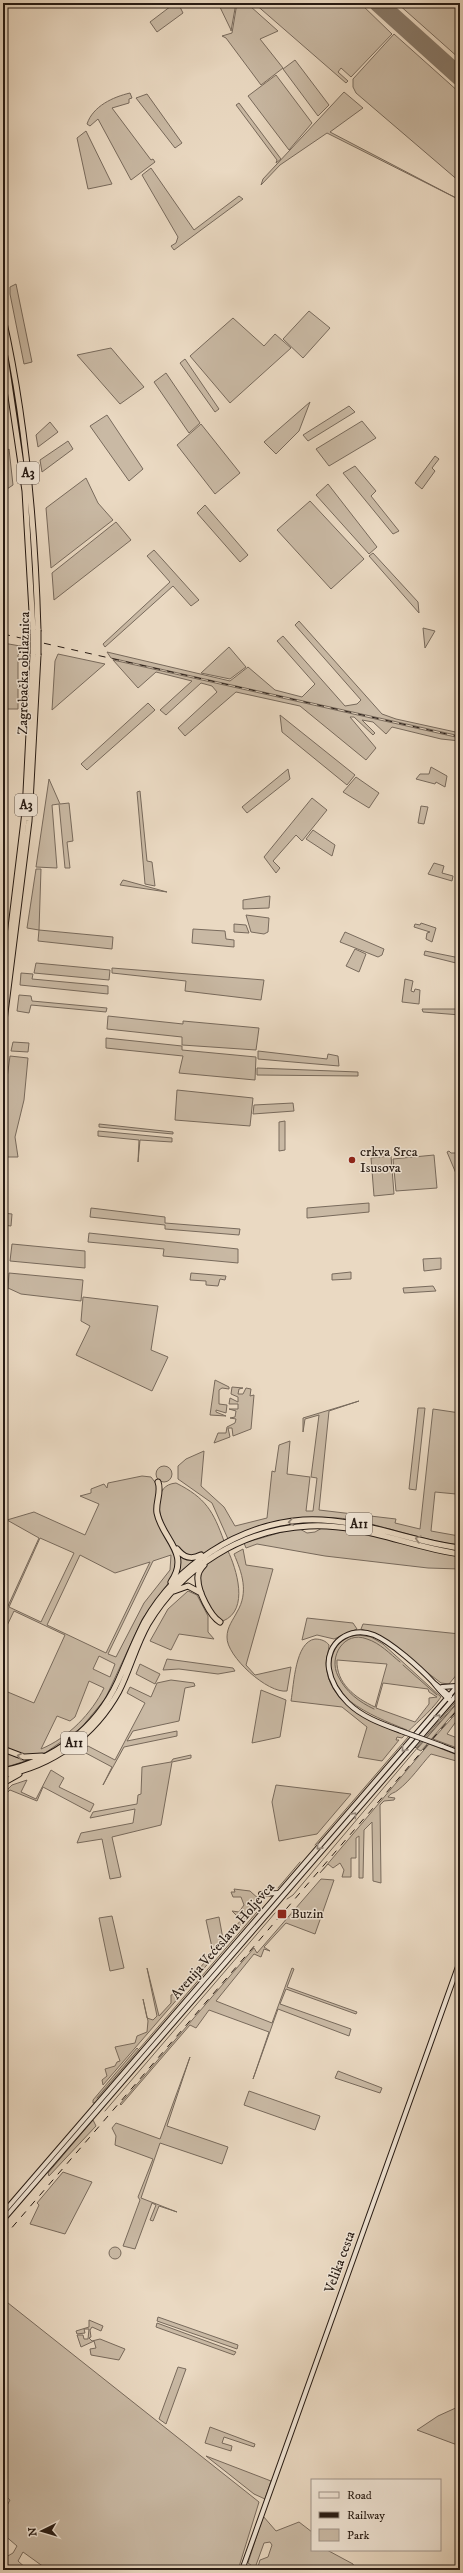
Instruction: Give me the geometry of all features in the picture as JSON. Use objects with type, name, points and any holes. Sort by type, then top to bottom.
[{"type":"highway","name":"Zagrebačka obilaznica","points":[[3,318],[19,402],[30,490],[36,629],[29,821],[3,1029]]},
{"type":"highway","name":"Zagrebačka obilaznica","points":[[3,343],[25,491],[36,629]]},
{"type":"highway","name":"Zagrebačka obilaznica","points":[[3,993],[25,816],[36,655]]},
{"type":"highway","points":[[155,1606],[177,1570],[178,1557],[174,1546],[157,1514],[159,1494],[158,1482]]},
{"type":"highway","points":[[159,1494],[165,1484]]},
{"type":"highway","name":"A11","points":[[3,1771],[38,1760],[64,1746],[89,1725],[107,1701],[139,1633],[155,1606],[181,1576],[212,1554],[261,1534],[285,1529],[317,1526],[355,1529],[458,1550]]},
{"type":"highway","points":[[174,1546],[183,1556],[189,1558],[212,1554]]},
{"type":"highway","points":[[212,1554],[198,1573],[198,1580],[202,1593],[212,1614],[214,1624]]},
{"type":"highway","name":"A11","points":[[3,1775],[43,1762],[76,1742],[104,1713],[119,1691],[148,1626],[167,1597],[212,1554]]},
{"type":"highway","points":[[167,1597],[185,1586],[195,1588],[202,1593]]},
{"type":"highway","points":[[212,1614],[220,1622]]},
{"type":"highway","points":[[3,1749],[28,1758],[41,1756],[64,1746]]},
{"type":"highway","points":[[3,1783],[43,1762]]},
{"type":"main road","points":[[450,1698],[381,1639],[371,1634],[353,1632],[345,1635],[334,1644],[330,1654],[329,1669],[334,1685],[342,1696],[366,1716],[460,1753]]},
{"type":"main road","points":[[433,1683],[448,1688],[459,1684]]},
{"type":"main road","name":"Avenija Većeslava Holjevca","points":[[3,2220],[450,1698],[459,1684]]},
{"type":"main road","points":[[440,1686],[450,1698]]},
{"type":"main road","name":"Avenija Većeslava Holjevca","points":[[3,2213],[280,1892],[450,1698],[460,1691]]},
{"type":"main road","points":[[261,1894],[273,1895],[280,1892]]},
{"type":"main road","name":"Velika cesta","points":[[242,2570],[460,1961]]},
{"type":"green space","points":[[175,3],[178,3],[183,13],[157,32],[150,22]]},
{"type":"green space","points":[[218,3],[236,3],[231,31],[231,30]]},
{"type":"green space","points":[[237,3],[250,6],[278,31],[260,39],[283,68],[261,85],[226,38],[222,36],[232,33]]},
{"type":"green space","points":[[254,3],[360,3],[392,34],[351,77],[341,68],[338,72],[348,81],[346,83]]},
{"type":"green space","points":[[397,3],[460,3],[460,59]]},
{"type":"green space","points":[[394,34],[460,93],[460,182],[356,93],[353,87],[353,79]]},
{"type":"green space","points":[[295,60],[329,105],[318,116],[283,69]]},
{"type":"green space","points":[[276,75],[312,123],[289,150],[248,96]]},
{"type":"green space","points":[[344,92],[363,108],[330,132],[460,200],[327,133],[280,165],[261,185],[263,179]]},
{"type":"green space","points":[[130,93],[132,98],[129,99],[129,103],[112,108],[151,160],[153,159],[155,162],[131,180],[98,119],[90,126],[87,124],[94,112],[104,103]]},
{"type":"green space","points":[[147,94],[182,143],[175,148],[136,98]]},
{"type":"green space","points":[[239,103],[281,159],[276,163],[277,160],[236,105]]},
{"type":"green space","points":[[86,131],[112,184],[88,189],[77,138]]},
{"type":"green space","points":[[151,168],[194,230],[239,196],[243,199],[174,250],[171,246],[176,243],[178,237],[142,175]]},
{"type":"green space","points":[[16,284],[32,362],[24,364],[10,294],[10,287]]},
{"type":"green space","points":[[309,311],[330,328],[303,358],[283,339]]},
{"type":"green space","points":[[233,318],[264,346],[275,334],[291,348],[230,403],[190,356]]},
{"type":"green space","points":[[111,348],[144,387],[120,404],[77,355]]},
{"type":"green space","points":[[185,359],[219,409],[215,412],[180,363]]},
{"type":"green space","points":[[166,373],[200,423],[189,433],[154,382]]},
{"type":"green space","points":[[310,402],[299,431],[276,454],[264,442]]},
{"type":"green space","points":[[349,406],[355,412],[308,441],[303,435]]},
{"type":"green space","points":[[107,415],[143,469],[129,481],[90,426]]},
{"type":"green space","points":[[362,421],[376,438],[329,466],[316,449]]},
{"type":"green space","points":[[50,422],[58,432],[38,447],[36,435]]},
{"type":"green space","points":[[201,424],[240,473],[215,494],[177,445]]},
{"type":"green space","points":[[68,441],[73,449],[42,472],[40,460]]},
{"type":"green space","points":[[9,449],[13,485],[4,491],[3,463],[7,460],[6,451]]},
{"type":"green space","points":[[435,456],[439,459],[432,468],[435,471],[422,489],[415,483]]},
{"type":"green space","points":[[355,466],[376,491],[371,496],[399,531],[393,534],[343,473]]},
{"type":"green space","points":[[86,478],[98,503],[113,520],[51,568],[46,508]]},
{"type":"green space","points":[[328,484],[377,547],[369,554],[316,495]]},
{"type":"green space","points":[[310,501],[364,559],[331,589],[277,530]]},
{"type":"green space","points":[[205,505],[248,555],[240,562],[197,513]]},
{"type":"green space","points":[[116,522],[131,540],[54,600],[52,573]]},
{"type":"green space","points":[[154,550],[199,600],[191,606],[173,586],[105,647],[103,644],[170,582],[147,556]]},
{"type":"green space","points":[[373,553],[418,602],[419,613],[369,556]]},
{"type":"green space","points":[[299,621],[382,714],[396,719],[460,733],[460,736],[111,658],[107,652],[230,681],[248,667],[275,690],[302,697],[315,684],[277,641],[283,636],[345,706],[357,704],[361,700],[295,625]]},
{"type":"green space","points":[[423,628],[435,631],[425,648]]},
{"type":"green space","points":[[3,643],[26,647],[18,655],[18,709],[3,709],[3,690],[7,690],[3,683]]},
{"type":"green space","points":[[229,647],[246,667],[230,679],[201,673]]},
{"type":"green space","points":[[58,654],[105,664],[52,710],[55,661]]},
{"type":"green space","points":[[113,660],[460,738],[460,741],[441,739],[392,727],[386,734],[373,722],[362,720],[375,733],[373,735],[354,717],[350,717],[376,748],[366,760],[300,706],[236,692],[185,736],[178,728],[217,692],[212,686],[201,683],[166,715],[160,710],[192,681],[156,672],[138,688]]},
{"type":"green space","points":[[148,703],[155,710],[87,770],[81,764]]},
{"type":"green space","points":[[280,715],[355,775],[347,785],[282,732]]},
{"type":"green space","points":[[431,767],[447,776],[445,787],[436,782],[435,784],[416,779],[420,774],[429,774]]},
{"type":"green space","points":[[288,769],[290,779],[247,813],[242,807]]},
{"type":"green space","points":[[356,777],[379,793],[369,808],[343,792]]},
{"type":"green space","points":[[49,779],[60,804],[69,803],[73,841],[67,842],[70,868],[65,868],[59,804],[52,805],[57,868],[36,867]]},
{"type":"green space","points":[[140,791],[147,861],[152,862],[155,886],[145,884],[137,792]]},
{"type":"green space","points":[[312,798],[327,810],[302,841],[296,835],[273,861],[280,868],[276,873],[264,857]]},
{"type":"green space","points":[[421,806],[428,807],[424,824],[418,823]]},
{"type":"green space","points":[[313,830],[335,845],[332,856],[306,839]]},
{"type":"green space","points":[[434,863],[444,866],[442,873],[453,876],[452,881],[428,874]]},
{"type":"green space","points":[[36,869],[41,869],[39,930],[27,928]]},
{"type":"green space","points":[[123,880],[127,881],[167,892],[120,885]]},
{"type":"green space","points":[[270,896],[269,908],[243,909],[243,900]]},
{"type":"green space","points":[[246,915],[269,918],[268,932],[264,934],[251,932]]},
{"type":"green space","points":[[421,923],[436,928],[432,942],[426,939],[427,933],[430,932],[414,927],[415,924],[420,925]]},
{"type":"green space","points":[[234,924],[246,925],[249,933],[234,932]]},
{"type":"green space","points":[[193,929],[225,931],[226,939],[234,940],[234,947],[192,943]]},
{"type":"green space","points":[[39,930],[113,937],[112,949],[38,941]]},
{"type":"green space","points":[[345,932],[384,949],[382,955],[378,957],[340,942]]},
{"type":"green space","points":[[355,949],[366,954],[359,972],[346,966]]},
{"type":"green space","points":[[425,951],[460,958],[460,961],[456,963],[424,955]]},
{"type":"green space","points":[[36,963],[110,970],[109,980],[34,973]]},
{"type":"green space","points":[[112,968],[264,980],[261,1000],[185,991],[186,981],[112,973]]},
{"type":"green space","points":[[21,973],[33,974],[32,979],[108,986],[108,994],[20,985]]},
{"type":"green space","points":[[405,979],[413,981],[411,991],[414,992],[415,989],[420,990],[419,1004],[402,1002]]},
{"type":"green space","points":[[19,995],[31,996],[32,1001],[107,1008],[106,1012],[31,1005],[29,1013],[17,1011]]},
{"type":"green space","points":[[422,1009],[460,1009],[460,1015],[423,1012]]},
{"type":"green space","points":[[108,1016],[183,1024],[183,1021],[259,1028],[256,1050],[182,1045],[182,1037],[107,1029]]},
{"type":"green space","points":[[106,1038],[182,1046],[182,1050],[256,1057],[255,1080],[179,1073],[183,1056],[106,1048]]},
{"type":"green space","points":[[13,1042],[29,1043],[28,1052],[11,1051]]},
{"type":"green space","points":[[258,1051],[327,1059],[328,1054],[338,1056],[339,1066],[258,1059]]},
{"type":"green space","points":[[10,1056],[28,1058],[24,1100],[15,1137],[18,1157],[3,1157],[3,1108]]},
{"type":"green space","points":[[257,1068],[358,1072],[358,1076],[257,1075]]},
{"type":"green space","points":[[177,1090],[253,1098],[250,1126],[175,1120]]},
{"type":"green space","points":[[293,1103],[294,1111],[253,1114],[254,1105]]},
{"type":"green space","points":[[285,1121],[285,1150],[279,1151],[279,1122]]},
{"type":"green space","points":[[99,1124],[173,1132],[173,1134],[99,1127]]},
{"type":"green space","points":[[98,1131],[172,1138],[172,1142],[140,1140],[138,1162],[139,1140],[98,1136]]},
{"type":"green space","points":[[449,1151],[451,1153],[460,1153],[460,1183],[447,1152]]},
{"type":"green space","points":[[434,1155],[437,1188],[396,1191],[393,1159]]},
{"type":"green space","points":[[391,1156],[394,1194],[374,1196],[371,1158]]},
{"type":"green space","points":[[369,1203],[369,1212],[307,1218],[307,1208]]},
{"type":"green space","points":[[91,1208],[165,1217],[165,1223],[240,1229],[239,1235],[165,1229],[165,1225],[90,1217]]},
{"type":"green space","points":[[3,1213],[12,1214],[11,1226],[3,1225]]},
{"type":"green space","points":[[89,1233],[238,1249],[238,1263],[163,1256],[164,1249],[88,1242]]},
{"type":"green space","points":[[12,1244],[85,1251],[85,1268],[10,1261]]},
{"type":"green space","points":[[441,1258],[441,1269],[424,1271],[423,1259]]},
{"type":"green space","points":[[351,1272],[351,1279],[332,1280],[332,1274]]},
{"type":"green space","points":[[9,1273],[83,1280],[81,1301],[21,1294],[8,1288]]},
{"type":"green space","points":[[191,1273],[226,1276],[225,1280],[220,1279],[218,1286],[206,1285],[206,1281],[190,1280]]},
{"type":"green space","points":[[433,1286],[436,1291],[404,1293],[403,1288]]},
{"type":"green space","points":[[83,1297],[158,1306],[151,1350],[168,1357],[152,1391],[76,1355],[90,1326],[81,1321]]},
{"type":"green space","points":[[215,1380],[229,1387],[229,1389],[222,1388],[219,1390],[219,1404],[227,1405],[226,1413],[216,1410],[216,1412],[226,1416],[210,1415]]},
{"type":"green space","points":[[232,1387],[243,1388],[239,1389],[238,1394],[243,1394],[246,1388],[251,1389],[250,1396],[254,1395],[251,1429],[233,1436],[232,1428],[228,1428],[230,1437],[214,1443],[218,1433],[226,1433],[227,1427],[235,1423],[236,1419],[230,1418],[235,1417],[236,1411],[229,1409],[238,1409],[238,1404],[229,1404],[230,1398],[238,1402],[238,1397],[231,1394]]},
{"type":"green space","points":[[359,1401],[329,1411],[319,1510],[396,1519],[395,1523],[420,1529],[433,1409],[460,1413],[460,1462],[456,1494],[435,1492],[431,1531],[459,1536],[460,1545],[422,1538],[359,1521],[326,1517],[276,1523],[244,1532],[228,1539],[212,1503],[178,1479],[178,1466],[186,1459],[204,1451],[201,1486],[224,1507],[235,1526],[267,1518],[272,1471],[275,1472],[279,1445],[290,1441],[287,1474],[310,1477],[306,1511],[313,1511],[317,1478],[311,1477],[319,1415],[305,1419],[303,1432],[303,1418]]},
{"type":"green space","points":[[418,1408],[425,1408],[416,1490],[409,1489]]},
{"type":"green space","points":[[161,1466],[167,1466],[172,1471],[170,1480],[167,1482],[161,1482],[156,1477],[156,1471]]},
{"type":"green space","points":[[142,1476],[151,1477],[158,1486],[155,1507],[175,1552],[176,1568],[169,1582],[143,1618],[105,1699],[81,1728],[45,1753],[26,1756],[3,1748],[3,1701],[6,1693],[3,1690],[34,1703],[65,1635],[14,1611],[3,1634],[3,1620],[8,1608],[3,1604],[8,1606],[39,1538],[7,1520],[34,1512],[85,1535],[99,1504],[80,1496],[91,1493],[91,1489],[104,1484],[107,1488],[108,1483]],"holes":[[[40,1538],[74,1553],[41,1622],[9,1607]],[[80,1555],[115,1573],[150,1562],[106,1653],[47,1625]],[[171,1555],[170,1570],[144,1603],[116,1657],[108,1654],[153,1561]],[[99,1656],[115,1664],[110,1677],[93,1669]],[[89,1681],[104,1688],[93,1707],[78,1724],[61,1738],[41,1749],[57,1716],[70,1721],[75,1717]]]},
{"type":"green space","points":[[176,1483],[195,1494],[207,1506],[216,1521],[224,1541],[199,1556],[191,1557],[183,1553],[174,1544],[167,1533],[162,1520],[159,1507],[160,1495],[165,1487]]},
{"type":"green space","points":[[322,1528],[355,1531],[460,1556],[460,1569],[428,1568],[325,1556],[257,1544],[246,1548],[244,1543],[289,1530],[300,1529],[307,1533],[315,1532]]},
{"type":"green space","points":[[243,1549],[246,1565],[273,1569],[246,1665],[255,1675],[291,1667],[287,1691],[279,1690],[259,1680],[233,1654],[229,1645],[227,1637],[228,1630],[241,1605],[243,1597],[242,1575],[234,1554]]},
{"type":"green space","points":[[228,1551],[237,1578],[239,1598],[236,1608],[231,1616],[223,1621],[211,1608],[207,1601],[199,1581],[199,1577],[203,1568],[207,1564]]},
{"type":"green space","points":[[179,1554],[195,1559],[177,1576]]},
{"type":"green space","points":[[188,1591],[197,1595],[208,1616],[208,1632],[214,1639],[179,1634],[171,1650],[150,1641],[168,1609]]},
{"type":"green space","points":[[307,1618],[353,1623],[357,1629],[334,1639],[317,1635],[302,1640]]},
{"type":"green space","points":[[363,1624],[460,1634],[460,1671],[456,1671],[458,1673],[449,1684],[441,1683],[380,1636],[361,1629]]},
{"type":"green space","points":[[358,1635],[371,1637],[383,1644],[441,1697],[432,1709],[402,1738],[397,1737],[396,1740],[399,1740],[382,1761],[358,1757],[367,1727],[342,1707],[291,1701],[299,1655],[308,1642],[315,1639],[321,1640],[329,1645],[326,1663],[328,1677],[334,1690],[343,1701],[365,1718],[378,1724],[403,1734],[407,1730],[381,1719],[354,1704],[342,1694],[334,1682],[331,1669],[333,1654],[337,1646],[342,1641]],"holes":[[[337,1660],[387,1664],[375,1707],[360,1699],[343,1683]],[[383,1683],[428,1689],[429,1692],[437,1697],[429,1698],[429,1704],[415,1722],[376,1708]]]},
{"type":"green space","points":[[167,1659],[233,1668],[235,1671],[218,1674],[179,1669],[163,1670]]},
{"type":"green space","points":[[140,1664],[160,1674],[155,1684],[136,1674]]},
{"type":"green space","points":[[171,1680],[194,1683],[195,1686],[185,1688],[179,1721],[133,1731],[127,1741],[177,1731],[177,1736],[124,1747],[103,1785],[112,1767],[82,1751],[88,1746],[115,1760],[145,1703],[127,1693],[130,1687],[151,1697],[157,1683]]},
{"type":"green space","points":[[261,1690],[286,1700],[280,1737],[252,1743]]},
{"type":"green space","points":[[460,1697],[416,1748],[414,1746],[456,1698]]},
{"type":"green space","points":[[460,1700],[460,1706],[421,1751],[417,1749]]},
{"type":"green space","points":[[446,1702],[277,1900],[276,1899]]},
{"type":"green space","points":[[460,1709],[460,1716],[447,1734],[460,1739],[460,1749],[433,1739]]},
{"type":"green space","points":[[429,1744],[460,1756],[460,1762],[431,1754],[407,1782],[388,1797],[395,1798],[394,1800],[384,1801],[380,1805],[381,1883],[373,1881],[372,1822],[364,1830],[363,1878],[359,1878],[359,1836],[356,1838],[356,1858],[351,1858],[351,1877],[342,1877],[344,1870],[340,1863],[333,1868],[328,1864],[320,1873]]},
{"type":"green space","points":[[3,1751],[16,1757],[32,1759],[3,1768]]},
{"type":"green space","points":[[191,1755],[191,1758],[172,1762],[161,1825],[112,1837],[121,1877],[110,1879],[102,1839],[77,1843],[81,1833],[133,1823],[135,1809],[90,1818],[93,1812],[137,1804],[138,1795],[141,1794],[142,1767],[171,1762],[173,1759]]},
{"type":"green space","points":[[51,1770],[64,1778],[59,1787],[94,1804],[90,1812],[43,1787],[37,1801],[10,1790],[3,1797],[3,1794],[12,1785],[27,1780],[21,1792],[36,1799]]},
{"type":"green space","points":[[276,1785],[351,1794],[317,1834],[279,1841],[272,1802]]},
{"type":"green space","points":[[321,1879],[334,1880],[315,1934],[286,1923],[264,1947],[270,1951],[264,1949],[261,1957],[254,1954],[216,2001],[272,2023],[292,1968],[294,1969],[287,1987],[357,2012],[356,2014],[286,1989],[280,2004],[351,2029],[349,2036],[278,2009],[253,2079],[269,2032],[209,2010],[196,2028],[190,2025],[121,2105],[120,2104],[254,1948],[257,1953]]},
{"type":"green space","points":[[234,1889],[250,1891],[261,1901],[229,1939],[227,1937],[241,1920],[232,1911],[239,1912],[244,1905],[241,1897],[233,1897],[231,1892],[235,1892]]},
{"type":"green space","points":[[268,1910],[107,2098],[121,2080]]},
{"type":"green space","points":[[112,1916],[124,1968],[110,1971],[99,1918]]},
{"type":"green space","points":[[219,1917],[223,1939],[213,1952],[206,1920]]},
{"type":"green space","points":[[210,1956],[212,1959],[103,2085],[102,2080],[107,2076],[105,2069],[115,2066],[117,2062],[120,2061],[115,2047],[135,2043],[137,2036],[147,2032],[147,2018],[153,2020],[157,2016],[147,1968],[159,2016],[171,2003],[171,1995],[179,1993],[204,1963],[203,1957]]},
{"type":"green space","points":[[137,2048],[141,2052],[96,2103],[93,2103],[93,2100]]},
{"type":"green space","points":[[190,2057],[167,2126],[228,2147],[222,2164],[160,2143],[141,2198],[177,2212],[159,2206],[153,2221],[150,2220],[156,2205],[152,2203],[135,2249],[123,2246],[140,2200],[138,2197],[153,2159],[115,2145],[116,2136],[112,2128],[116,2123],[160,2139]]},
{"type":"green space","points":[[338,2071],[382,2088],[380,2093],[335,2078]]},
{"type":"green space","points":[[249,2091],[320,2116],[315,2130],[244,2105]]},
{"type":"green space","points":[[93,2120],[96,2126],[49,2176],[48,2173]]},
{"type":"green space","points":[[63,2172],[92,2182],[65,2234],[30,2224],[39,2205],[37,2203]]},
{"type":"green space","points":[[115,2247],[119,2249],[121,2253],[119,2257],[115,2259],[111,2257],[109,2253],[111,2249]]},
{"type":"green space","points":[[3,2299],[259,2502],[238,2570],[48,2570],[23,2552],[18,2561],[28,2570],[12,2570],[3,2560],[3,2554],[6,2557],[13,2553],[17,2546],[3,2534],[3,2513],[10,2500],[3,2494]]},
{"type":"green space","points":[[158,2317],[238,2345],[237,2349],[157,2321]]},
{"type":"green space","points":[[89,2320],[103,2326],[101,2331],[92,2327],[90,2330],[91,2337],[89,2338],[92,2341],[100,2339],[125,2349],[119,2360],[91,2355],[90,2349],[96,2348],[94,2341],[81,2347],[77,2335],[83,2335],[84,2339],[88,2339],[89,2329],[84,2329],[85,2333],[77,2334],[76,2331],[89,2327]]},
{"type":"green space","points":[[157,2323],[236,2352],[234,2355],[156,2327]]},
{"type":"green space","points":[[178,2367],[186,2369],[166,2424],[159,2419]]},
{"type":"green space","points":[[460,2406],[460,2446],[417,2430],[438,2416]]},
{"type":"green space","points":[[210,2427],[255,2444],[254,2447],[224,2437],[222,2443],[232,2446],[231,2451],[205,2443]]},
{"type":"green space","points":[[206,2456],[271,2481],[265,2499],[254,2494]]},
{"type":"green space","points":[[263,2516],[276,2531],[299,2522],[311,2531],[311,2551],[329,2551],[353,2564],[354,2567],[351,2570],[257,2570],[260,2560],[268,2557],[272,2545],[270,2542],[264,2543],[255,2568],[248,2563]]},
{"type":"waterway","points":[[374,1709],[353,1696],[341,1682],[335,1669],[335,1661],[340,1647],[351,1638],[359,1637],[372,1641],[381,1646],[400,1662]]},
{"type":"waterway","points":[[403,1665],[437,1695]]},
{"type":"waterway","points":[[426,1738],[460,1699]]},
{"type":"waterway","points":[[315,1845],[409,1736]]},
{"type":"waterway","points":[[287,1899],[293,1895],[424,1740]]},
{"type":"waterway","points":[[278,1888],[300,1862]]},
{"type":"waterway","points":[[97,2098],[257,1912]]},
{"type":"waterway","points":[[105,2111],[275,1913]]},
{"type":"runway","points":[[378,3],[460,77]]},
{"type":"railway","points":[[3,634],[460,737]]},
{"type":"railway","points":[[3,2238],[460,1707]]},
{"type":"place","name":"crkva Srca Isusova","points":[[352,1160]]},
{"type":"place","name":"Buzin","points":[[282,1914]]}]
